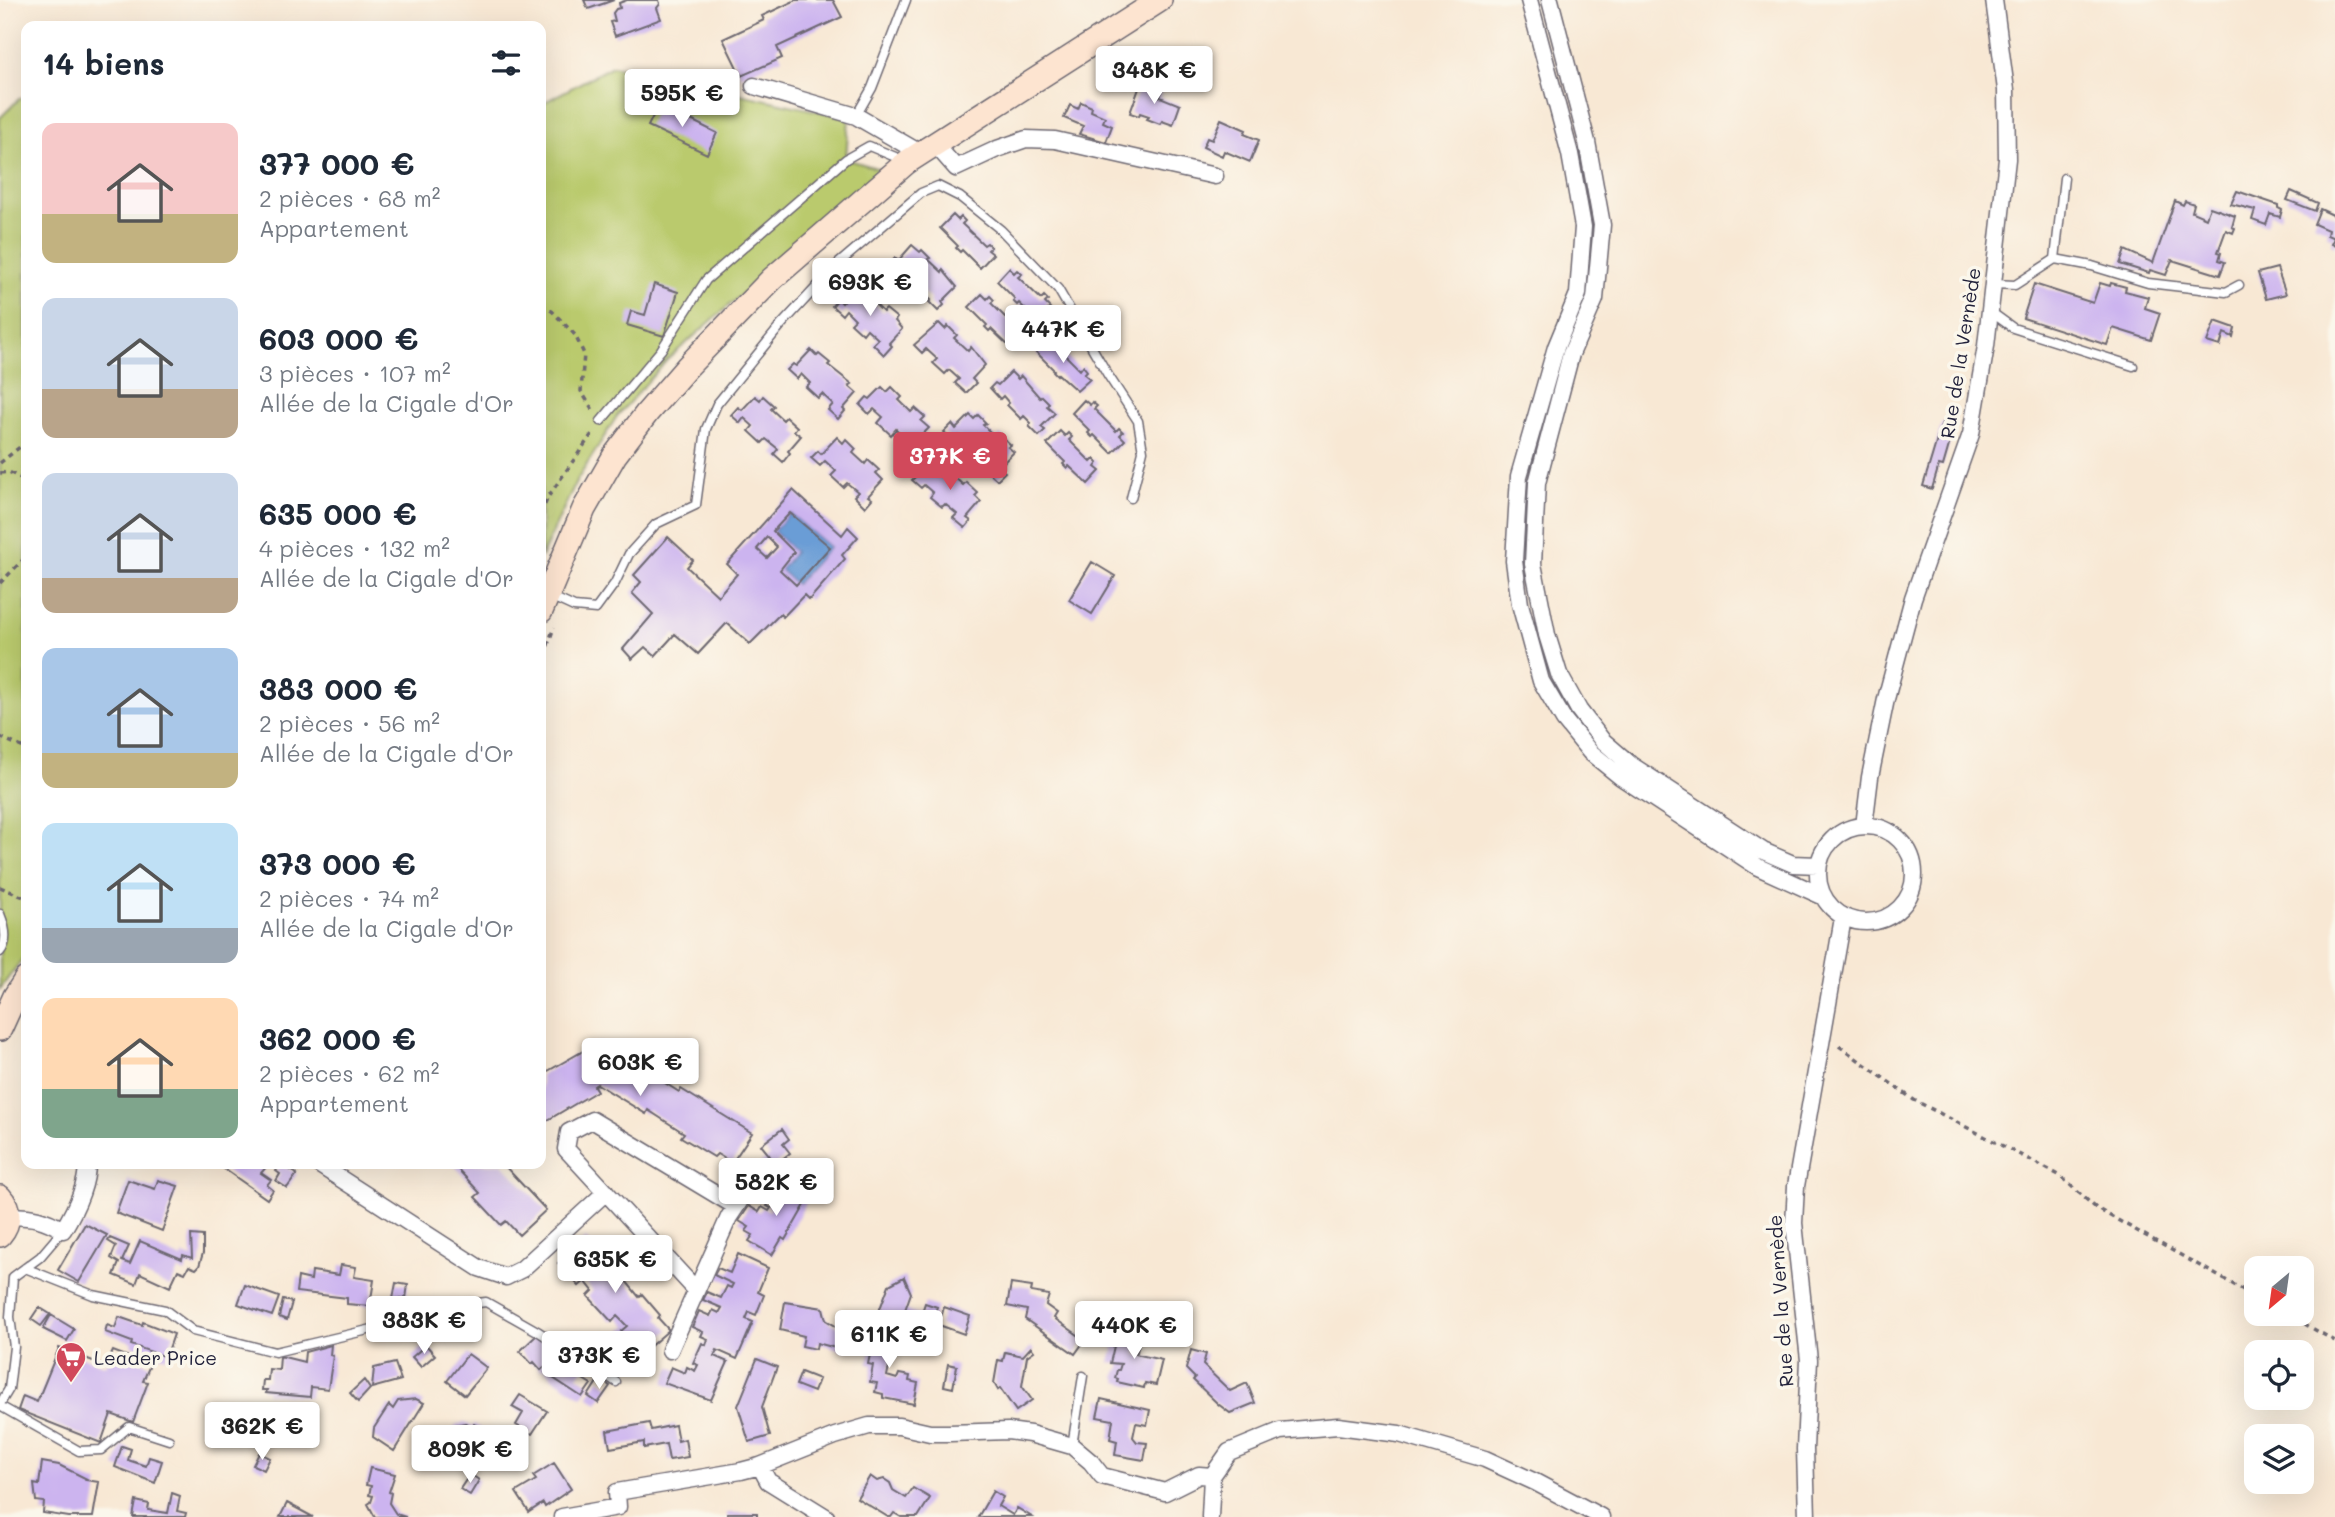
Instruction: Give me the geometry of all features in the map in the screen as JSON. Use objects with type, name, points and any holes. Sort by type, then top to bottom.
[{"type":"main road","points":[[549,608],[584,509],[615,455],[687,367],[772,279],[920,153],[1160,0]]},
{"type":"main road","points":[[0,1029],[21,987]]},
{"type":"street","points":[[1530,0],[1570,154],[1583,227],[1578,294],[1556,347],[1519,476],[1514,561],[1520,604],[1541,681],[1563,720],[1590,752],[1621,777],[1758,867],[1822,896]]},
{"type":"street","points":[[1549,0],[1587,142],[1602,225],[1595,299],[1571,354],[1537,483],[1533,564],[1547,635],[1559,674],[1579,710],[1602,740],[1631,765],[1763,851],[1793,864],[1818,865]]},
{"type":"street","name":"Rue de la Vernède","points":[[1864,826],[1870,777],[1886,699],[1913,598],[1971,434],[1991,312],[2007,159],[2006,90],[1994,0]]},
{"type":"street","points":[[754,86],[856,116],[920,153],[956,168],[1026,139],[1055,140],[1215,176]]},
{"type":"street","points":[[1864,826],[1881,828],[1907,848],[1913,863],[1914,880],[1906,901],[1889,917],[1858,923],[1843,918],[1822,896],[1817,880],[1823,850],[1833,838],[1848,829],[1864,826]]},
{"type":"street","name":"Rue de la Vernède","points":[[1807,1517],[1805,1449],[1809,1360],[1794,1223],[1796,1186],[1843,918]]},
{"type":"street","points":[[696,1290],[566,1149],[569,1132],[592,1120],[736,1206]]},
{"type":"street","points":[[3,1216],[30,1216],[46,1220],[63,1230],[85,1181],[86,1169]]},
{"type":"street","points":[[326,1169],[479,1268],[506,1277],[522,1269],[606,1192]]},
{"type":"street","points":[[670,1350],[736,1206],[751,1184]]},
{"type":"street","points":[[562,1517],[618,1507],[617,1492],[741,1471],[869,1426],[899,1426],[940,1433],[1007,1431],[1030,1434],[1072,1446],[1091,1462],[1102,1476],[1165,1492],[1199,1475],[1212,1476]]},
{"type":"street","points":[[1210,1517],[1212,1476],[1229,1452],[1280,1431],[1338,1426],[1399,1434],[1485,1459],[1601,1517]]},
{"type":"street","points":[[760,1466],[768,1481],[826,1517]]},
{"type":"lane","points":[[856,116],[872,88],[906,0]]},
{"type":"lane","points":[[601,421],[661,350],[706,280],[846,159],[869,146],[920,153]]},
{"type":"lane","points":[[2055,260],[2064,178]]},
{"type":"lane","points":[[549,608],[596,609],[615,583],[629,554],[656,524],[696,505],[706,429],[717,404],[782,324],[839,262],[921,193],[938,186],[960,197],[1000,230],[1058,289],[1138,421],[1143,451],[1130,498]]},
{"type":"lane","points":[[1994,284],[2015,285],[2055,260],[2092,266],[2148,283],[2226,292],[2239,285]]},
{"type":"lane","points":[[1991,312],[2013,328],[2133,366]]},
{"type":"lane","points":[[0,914],[5,928],[4,947],[0,952]]},
{"type":"lane","points":[[63,1230],[40,1256],[13,1277],[10,1317],[14,1347],[9,1389],[0,1405],[79,1451],[101,1450],[129,1427],[169,1440]]},
{"type":"lane","points":[[25,1268],[93,1295],[165,1310],[193,1331],[275,1352],[385,1326],[433,1309],[486,1302],[539,1332],[616,1382]]},
{"type":"lane","points":[[1072,1446],[1083,1376]]},
{"type":"path","points":[[546,308],[575,335],[584,354],[581,391],[601,421],[546,502]]},
{"type":"path","points":[[0,463],[21,446]]},
{"type":"path","points":[[0,473],[9,472],[21,478]]},
{"type":"path","points":[[0,583],[21,562]]},
{"type":"path","points":[[546,629],[549,608]]},
{"type":"path","points":[[0,737],[21,747]]},
{"type":"path","points":[[0,887],[21,896]]},
{"type":"path","points":[[1823,1035],[1914,1100],[2059,1175],[2096,1208],[2244,1290]]},
{"type":"path","points":[[2308,1326],[2335,1341]]},
{"type":"green space","points":[[612,66],[849,118],[846,159],[883,170],[667,360],[617,416],[576,482],[546,546],[546,101]]},
{"type":"green space","points":[[19,99],[21,961],[0,989],[0,118]]},
{"type":"water","points":[[790,513],[830,547],[796,585],[780,570],[794,552],[773,531]]},
{"type":"building","points":[[584,0],[614,0],[588,9]]},
{"type":"building","points":[[627,0],[659,0],[657,8],[661,19],[615,36],[610,22],[615,21],[613,13],[620,8],[619,3]]},
{"type":"building","points":[[796,0],[833,0],[842,17],[777,47],[782,58],[741,76],[723,39],[764,20],[762,16]]},
{"type":"building","points":[[1141,83],[1162,91],[1160,97],[1180,105],[1173,125],[1162,121],[1160,124],[1140,113],[1139,116],[1130,113]]},
{"type":"building","points":[[1081,102],[1092,107],[1091,111],[1105,117],[1103,122],[1112,126],[1106,142],[1079,134],[1083,126],[1064,118],[1070,105],[1078,109]]},
{"type":"building","points":[[659,104],[717,133],[707,154],[648,126]]},
{"type":"building","points":[[1221,119],[1246,130],[1244,134],[1259,140],[1250,162],[1224,151],[1222,156],[1203,147],[1207,138],[1212,140]]},
{"type":"building","points":[[2237,191],[2278,205],[2282,210],[2280,217],[2270,214],[2266,225],[2252,220],[2255,210],[2231,204]]},
{"type":"building","points":[[2291,191],[2318,203],[2315,211],[2287,200]]},
{"type":"building","points":[[2175,201],[2183,205],[2185,201],[2194,204],[2192,212],[2206,218],[2210,207],[2235,216],[2233,233],[2226,230],[2218,252],[2221,253],[2219,260],[2225,262],[2220,275],[2172,260],[2166,275],[2120,264],[2125,250],[2153,263]]},
{"type":"building","points":[[2320,209],[2335,216],[2335,246],[2331,244],[2334,238],[2327,235],[2328,230],[2314,224]]},
{"type":"building","points":[[953,215],[958,220],[961,217],[965,221],[962,224],[984,245],[987,243],[991,247],[988,250],[993,254],[980,268],[962,250],[960,252],[956,248],[958,246],[940,228]]},
{"type":"building","points":[[912,245],[920,252],[922,250],[957,287],[942,302],[944,305],[938,311],[923,292],[889,265],[895,258],[898,261]]},
{"type":"building","points":[[1009,268],[1014,273],[1017,270],[1022,274],[1018,277],[1041,299],[1044,296],[1048,300],[1045,303],[1050,308],[1037,321],[1019,303],[1017,305],[1013,301],[1015,299],[997,281]]},
{"type":"building","points":[[2277,268],[2286,294],[2266,299],[2258,273]]},
{"type":"building","points":[[2100,283],[2126,287],[2125,291],[2148,297],[2145,308],[2160,313],[2151,340],[2113,328],[2107,345],[2023,318],[2034,284],[2093,303]]},
{"type":"building","points":[[654,284],[678,292],[664,336],[627,325],[631,311],[645,315]]},
{"type":"building","points":[[856,287],[862,292],[865,289],[875,298],[872,301],[883,312],[886,309],[897,318],[895,321],[902,329],[889,343],[892,346],[884,355],[873,344],[878,339],[867,329],[863,334],[851,323],[855,319],[846,310],[842,315],[832,306],[838,299],[842,303]]},
{"type":"building","points":[[982,294],[987,299],[990,296],[994,300],[991,303],[1013,325],[1016,322],[1020,326],[1018,329],[1022,334],[1010,347],[991,329],[989,331],[985,327],[987,325],[969,307]]},
{"type":"building","points":[[2215,321],[2235,328],[2233,337],[2224,333],[2220,346],[2207,342]]},
{"type":"building","points":[[939,323],[945,329],[948,326],[957,335],[954,338],[968,351],[971,347],[985,365],[972,379],[976,383],[966,393],[955,383],[959,379],[949,370],[945,374],[933,363],[937,359],[926,349],[922,353],[914,345]]},
{"type":"building","points":[[1049,339],[1054,344],[1057,341],[1061,344],[1058,348],[1080,370],[1083,366],[1087,371],[1084,374],[1090,379],[1077,391],[1057,375],[1036,352]]},
{"type":"building","points":[[811,350],[830,363],[828,365],[852,384],[849,386],[857,393],[838,419],[828,410],[833,404],[822,394],[818,398],[806,387],[810,383],[801,374],[797,379],[787,370],[793,364],[796,366]]},
{"type":"building","points":[[1011,372],[1018,379],[1021,376],[1040,398],[1042,396],[1049,403],[1047,406],[1055,413],[1041,427],[1045,430],[1039,436],[1024,416],[1021,419],[1007,405],[1009,403],[1003,396],[1000,399],[990,388],[995,383],[998,385]]},
{"type":"building","points":[[882,387],[887,392],[892,387],[902,397],[899,400],[911,412],[915,408],[925,417],[921,421],[929,428],[917,440],[921,444],[912,454],[901,444],[906,439],[896,429],[891,435],[878,423],[883,417],[874,409],[869,414],[860,405]]},
{"type":"building","points":[[755,396],[760,400],[763,396],[774,406],[771,409],[783,420],[786,417],[797,427],[794,431],[801,436],[788,451],[790,453],[783,462],[774,454],[778,449],[766,439],[762,443],[749,431],[753,426],[744,418],[740,423],[731,415],[738,407],[742,410]]},
{"type":"building","points":[[1084,400],[1097,406],[1094,409],[1116,431],[1119,428],[1123,432],[1120,435],[1125,440],[1112,453],[1094,435],[1092,437],[1088,433],[1090,431],[1072,413]]},
{"type":"building","points":[[970,415],[974,419],[978,415],[986,423],[983,425],[997,439],[1000,435],[1011,445],[1008,447],[1014,452],[999,467],[1005,472],[997,480],[986,470],[991,465],[981,456],[976,461],[963,449],[968,444],[959,436],[954,442],[944,432],[952,424],[956,429]]},
{"type":"building","points":[[1942,423],[1954,428],[1943,466],[1939,465],[1932,489],[1923,486]]},
{"type":"building","points":[[1060,431],[1065,436],[1068,433],[1072,437],[1069,440],[1091,462],[1094,459],[1098,463],[1095,467],[1100,471],[1088,484],[1069,466],[1067,468],[1063,464],[1065,462],[1047,444]]},
{"type":"building","points":[[837,437],[843,443],[846,439],[856,449],[853,453],[865,464],[868,460],[879,470],[876,473],[883,480],[868,496],[872,499],[865,507],[854,496],[858,492],[847,483],[843,487],[831,476],[836,471],[825,461],[820,466],[811,458],[818,451],[821,454]]},
{"type":"building","points":[[937,461],[942,466],[945,462],[954,470],[951,474],[978,493],[975,496],[981,502],[967,518],[971,521],[965,528],[953,518],[957,514],[945,504],[942,507],[930,497],[933,493],[912,480],[921,471],[925,475]]},
{"type":"building","points":[[793,490],[842,535],[848,527],[858,537],[842,555],[845,559],[809,600],[804,595],[783,617],[780,614],[750,644],[727,623],[698,654],[675,634],[655,656],[645,647],[632,659],[623,649],[653,614],[632,593],[641,582],[634,575],[668,537],[693,560],[687,567],[718,596],[737,574],[727,564]],"holes":[[[790,513],[830,547],[796,585],[780,570],[794,552],[773,531]],[[767,537],[777,547],[767,558],[757,549]]]},
{"type":"building","points":[[1092,562],[1115,576],[1092,614],[1069,600]]},
{"type":"building","points":[[599,1042],[617,1052],[619,1049],[668,1079],[665,1083],[679,1092],[681,1089],[752,1133],[732,1163],[717,1154],[714,1157],[681,1137],[684,1133],[648,1110],[646,1114],[597,1084],[594,1086],[597,1091],[546,1121],[546,1072]]},
{"type":"building","points":[[782,1129],[789,1139],[783,1144],[790,1153],[767,1171],[761,1163],[770,1156],[761,1145]]},
{"type":"building","points":[[224,1169],[264,1169],[261,1173],[271,1180],[267,1185],[273,1190],[267,1199]]},
{"type":"building","points":[[289,1169],[297,1174],[287,1188],[276,1181],[280,1174],[276,1171]]},
{"type":"building","points":[[458,1169],[508,1169],[546,1210],[519,1235],[506,1221],[501,1225],[475,1197],[480,1193]]},
{"type":"building","points":[[128,1180],[155,1189],[158,1180],[178,1186],[162,1231],[116,1213]]},
{"type":"building","points":[[787,1184],[806,1196],[811,1189],[819,1195],[814,1202],[809,1198],[785,1240],[782,1238],[772,1255],[749,1241],[753,1235],[746,1231],[749,1227],[739,1221],[749,1206],[759,1212],[762,1207],[769,1211],[771,1208],[767,1206],[779,1187],[783,1190]]},
{"type":"building","points":[[85,1224],[107,1235],[79,1282],[58,1270]]},
{"type":"building","points":[[191,1235],[203,1236],[203,1253],[199,1266],[196,1269],[189,1266],[185,1273],[178,1270],[170,1287],[140,1273],[136,1284],[114,1275],[119,1263],[111,1258],[116,1246],[108,1241],[110,1238],[129,1246],[122,1261],[130,1264],[140,1241],[182,1259],[183,1255],[192,1258]]},
{"type":"building","points":[[586,1239],[597,1251],[600,1249],[639,1297],[642,1294],[669,1330],[641,1354],[621,1331],[627,1326],[617,1316],[612,1322],[588,1296],[593,1291],[585,1281],[579,1286],[558,1263]]},
{"type":"building","points":[[738,1254],[768,1268],[758,1292],[764,1295],[756,1315],[749,1312],[746,1319],[753,1322],[737,1359],[717,1350],[714,1356],[728,1362],[711,1400],[664,1383],[671,1367],[685,1373],[687,1367],[695,1371],[698,1365],[693,1363],[702,1343],[706,1345],[708,1339],[701,1336],[703,1332],[692,1327],[699,1311],[710,1316],[713,1310],[719,1313],[722,1308],[703,1300],[707,1292],[721,1298],[727,1286],[731,1288],[733,1284],[714,1275],[718,1268],[730,1273]]},
{"type":"building","points":[[341,1265],[356,1267],[354,1277],[374,1280],[370,1306],[347,1304],[347,1298],[296,1292],[298,1277],[311,1280],[312,1271],[339,1275]]},
{"type":"building","points":[[904,1277],[911,1293],[905,1310],[921,1315],[925,1303],[937,1307],[932,1321],[921,1316],[917,1328],[878,1314],[889,1285]]},
{"type":"building","points":[[396,1283],[408,1285],[406,1298],[393,1299]]},
{"type":"building","points":[[1011,1284],[1032,1287],[1031,1292],[1049,1295],[1046,1305],[1057,1313],[1054,1318],[1085,1340],[1075,1354],[1025,1319],[1027,1310],[1007,1306]]},
{"type":"building","points":[[245,1285],[279,1297],[272,1316],[238,1304]]},
{"type":"building","points":[[283,1300],[292,1302],[287,1320],[279,1317]]},
{"type":"building","points":[[785,1302],[823,1308],[826,1320],[850,1331],[847,1351],[817,1343],[816,1349],[802,1346],[804,1336],[780,1330]]},
{"type":"building","points":[[39,1307],[50,1314],[41,1326],[31,1319]]},
{"type":"building","points":[[944,1307],[970,1316],[964,1334],[939,1325]]},
{"type":"building","points":[[51,1315],[74,1329],[67,1341],[43,1329]]},
{"type":"building","points":[[119,1317],[142,1325],[143,1322],[174,1334],[166,1357],[131,1345],[132,1342],[105,1332],[107,1325],[115,1328]]},
{"type":"building","points":[[876,1326],[896,1333],[887,1376],[897,1379],[899,1374],[910,1376],[909,1381],[918,1383],[914,1404],[883,1398],[883,1394],[875,1392],[877,1383],[870,1382],[873,1365],[868,1364]]},
{"type":"building","points":[[1118,1329],[1141,1334],[1135,1354],[1162,1360],[1156,1385],[1145,1383],[1144,1388],[1117,1382],[1118,1379],[1115,1378],[1121,1364],[1110,1363]]},
{"type":"building","points":[[539,1333],[561,1359],[559,1363],[568,1369],[573,1360],[584,1367],[578,1376],[591,1384],[582,1397],[550,1376],[544,1367],[541,1370],[534,1362],[532,1364],[520,1351]]},
{"type":"building","points":[[331,1345],[330,1355],[333,1356],[328,1389],[311,1387],[310,1397],[266,1393],[267,1390],[262,1390],[263,1380],[268,1380],[269,1369],[279,1370],[280,1356],[304,1362],[305,1352]]},
{"type":"building","points":[[426,1345],[435,1355],[421,1367],[412,1357]]},
{"type":"building","points":[[1031,1347],[1034,1351],[1027,1356],[1022,1386],[1032,1400],[1016,1411],[994,1383],[998,1360],[1003,1361],[1005,1352],[1023,1356]]},
{"type":"building","points":[[59,1348],[106,1366],[113,1351],[150,1365],[143,1381],[148,1382],[133,1422],[111,1414],[101,1443],[18,1410],[23,1396],[37,1402]]},
{"type":"building","points":[[1191,1350],[1206,1354],[1203,1365],[1230,1391],[1247,1383],[1255,1403],[1230,1413],[1218,1404],[1193,1380],[1195,1378],[1186,1369]]},
{"type":"building","points":[[468,1354],[487,1368],[465,1395],[447,1381]]},
{"type":"building","points":[[757,1359],[777,1367],[762,1407],[770,1436],[749,1442],[738,1406]]},
{"type":"building","points":[[395,1363],[401,1380],[372,1388],[374,1368]]},
{"type":"building","points":[[948,1364],[957,1366],[953,1388],[944,1386]]},
{"type":"building","points":[[801,1372],[819,1379],[814,1392],[796,1385]]},
{"type":"building","points":[[599,1379],[610,1386],[598,1403],[588,1396]]},
{"type":"building","points":[[364,1380],[370,1389],[358,1402],[350,1393]]},
{"type":"building","points":[[520,1395],[547,1411],[532,1434],[516,1425],[523,1413],[512,1407]]},
{"type":"building","points":[[416,1399],[424,1403],[394,1451],[373,1437],[374,1428],[389,1405],[393,1409],[398,1401]]},
{"type":"building","points":[[1101,1399],[1150,1410],[1147,1425],[1136,1423],[1133,1437],[1137,1442],[1147,1443],[1144,1460],[1115,1455],[1117,1441],[1110,1439],[1113,1420],[1097,1417]]},
{"type":"building","points":[[465,1423],[473,1427],[474,1424],[504,1444],[493,1462],[482,1455],[478,1461],[452,1443],[451,1434],[456,1425]]},
{"type":"building","points":[[649,1423],[651,1430],[675,1425],[678,1441],[685,1439],[688,1457],[669,1460],[666,1444],[644,1448],[644,1442],[610,1448],[607,1431]]},
{"type":"building","points":[[122,1446],[131,1449],[128,1460],[146,1466],[149,1457],[162,1461],[155,1483],[115,1467]]},
{"type":"building","points":[[259,1453],[270,1458],[264,1470],[253,1465]]},
{"type":"building","points":[[42,1462],[59,1465],[86,1480],[99,1482],[93,1517],[43,1513],[44,1502],[36,1501],[34,1484],[39,1485]]},
{"type":"building","points":[[554,1463],[571,1489],[545,1507],[543,1503],[529,1512],[516,1492],[536,1480],[533,1476]]},
{"type":"building","points":[[370,1468],[395,1474],[389,1492],[389,1503],[396,1514],[406,1517],[375,1517],[368,1504],[373,1496],[369,1495],[371,1486],[366,1485]]},
{"type":"building","points":[[470,1474],[479,1480],[470,1495],[460,1489]]},
{"type":"building","points":[[870,1476],[877,1481],[884,1479],[890,1483],[893,1490],[906,1498],[913,1488],[930,1498],[918,1517],[901,1517],[894,1513],[888,1517],[857,1498]]},
{"type":"building","points":[[993,1491],[1003,1497],[998,1506],[1013,1515],[1017,1508],[1032,1517],[978,1517]]},
{"type":"building","points":[[172,1493],[180,1496],[177,1511],[186,1513],[185,1517],[133,1517],[136,1501],[149,1504],[148,1510],[168,1513]]},
{"type":"building","points":[[287,1503],[313,1517],[280,1517]]},
{"type":"building","points":[[727,1513],[757,1513],[757,1517],[727,1517]]},
{"type":"place","name":"Leader Price","points":[[71,1384]]}]
